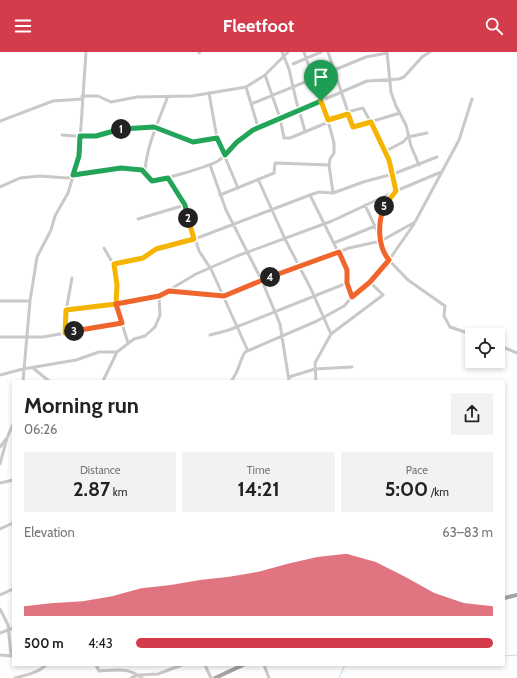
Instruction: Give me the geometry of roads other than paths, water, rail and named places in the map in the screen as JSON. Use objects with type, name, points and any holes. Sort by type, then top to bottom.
[{"type":"main road","points":[[505,598],[517,595]]},
{"type":"main road","points":[[215,678],[241,666]]},
{"type":"street","points":[[23,380],[30,301],[37,257],[51,230],[55,216],[68,193],[79,156],[86,52]]},
{"type":"street","points":[[282,52],[285,56],[305,131]]},
{"type":"street","points":[[0,121],[53,101],[98,96],[111,102],[129,98],[192,96],[246,87],[265,75],[288,52]]},
{"type":"street","points":[[304,52],[328,120],[334,143],[334,153],[330,160],[333,192]]},
{"type":"street","points":[[293,64],[321,52]]},
{"type":"street","points":[[328,52],[353,127],[400,113]]},
{"type":"street","points":[[251,104],[366,57],[387,52],[389,80],[393,99],[406,125],[408,137],[419,165]]},
{"type":"street","points":[[168,96],[147,158],[145,172],[149,180],[152,181],[205,168],[225,155],[237,142],[258,128],[341,91],[367,81],[376,79],[389,80],[404,77],[422,57],[430,52]]},
{"type":"street","points":[[265,75],[280,118],[284,138],[290,138],[328,120],[363,108],[386,151],[396,191]]},
{"type":"street","points":[[246,87],[258,128]]},
{"type":"street","points":[[209,93],[217,138],[238,188]]},
{"type":"street","points":[[232,380],[238,372],[242,357],[248,351],[323,318],[344,306],[370,282],[389,260],[432,194],[441,172],[459,140],[472,99]]},
{"type":"street","points":[[62,135],[96,136],[126,128],[156,128],[178,138],[193,142],[217,138]]},
{"type":"street","points":[[386,151],[403,142],[408,137],[427,133]]},
{"type":"street","points":[[114,264],[143,258],[156,249],[194,239],[270,209],[319,192],[333,192],[419,165],[437,157]]},
{"type":"street","points":[[220,195],[274,173],[275,163],[330,165]]},
{"type":"street","points":[[210,165],[232,224],[262,280],[275,311],[282,336],[290,380]]},
{"type":"street","points":[[0,187],[20,178],[40,176],[67,178],[73,175],[121,168],[139,169],[145,172]]},
{"type":"street","points":[[66,310],[116,304],[159,296],[169,291],[177,284],[211,268],[324,224],[441,172]]},
{"type":"street","points":[[168,178],[185,205],[194,239],[199,251],[211,268],[248,351]]},
{"type":"street","points":[[258,179],[284,239],[314,296],[331,334]]},
{"type":"street","points":[[396,191],[384,205],[380,218],[382,249],[389,260],[408,280],[445,306],[444,316],[450,327],[465,332]]},
{"type":"street","points":[[310,195],[347,270],[347,283],[352,297]]},
{"type":"street","points":[[138,219],[185,205]]},
{"type":"street","points":[[365,205],[381,241]]},
{"type":"street","points":[[169,291],[224,296],[299,266],[339,252],[381,241],[415,222]]},
{"type":"street","points":[[334,243],[375,226]]},
{"type":"street","points":[[104,248],[114,264],[117,285],[116,304],[128,343]]},
{"type":"street","points":[[65,333],[66,310],[72,278]]},
{"type":"street","points":[[316,380],[315,369],[317,358],[331,334],[383,294],[370,282]]},
{"type":"street","points":[[210,335],[238,326],[347,283]]},
{"type":"street","points":[[103,380],[117,352],[128,343],[150,332],[155,327],[160,315],[159,296]]},
{"type":"street","points":[[0,301],[30,301]]},
{"type":"street","points":[[0,337],[26,338],[122,323]]},
{"type":"street","points":[[505,348],[517,353]]},
{"type":"street","points":[[0,375],[23,369],[76,360],[99,352],[117,352]]},
{"type":"street","points":[[289,377],[315,369],[352,367]]},
{"type":"street","points":[[33,368],[48,380]]},
{"type":"street","points":[[0,464],[7,438],[12,426]]},
{"type":"street","points":[[0,447],[7,438]]},
{"type":"street","points":[[0,482],[12,480]]},
{"type":"street","points":[[0,529],[12,523]]},
{"type":"street","points":[[0,595],[12,589]]},
{"type":"street","points":[[0,610],[9,630],[12,655],[0,655]]},
{"type":"street","points":[[0,633],[12,628]]},
{"type":"street","points":[[16,678],[22,677],[45,666]]},
{"type":"street","points":[[96,666],[99,671],[120,668],[142,678]]},
{"type":"street","points":[[131,678],[138,675],[158,674],[179,666]]},
{"type":"street","points":[[205,666],[211,678]]},
{"type":"street","points":[[264,666],[268,678]]},
{"type":"street","points":[[225,673],[228,678]]},
{"type":"waterway","points":[[505,656],[517,655]]},
{"type":"waterway","points":[[339,678],[345,666]]}]
